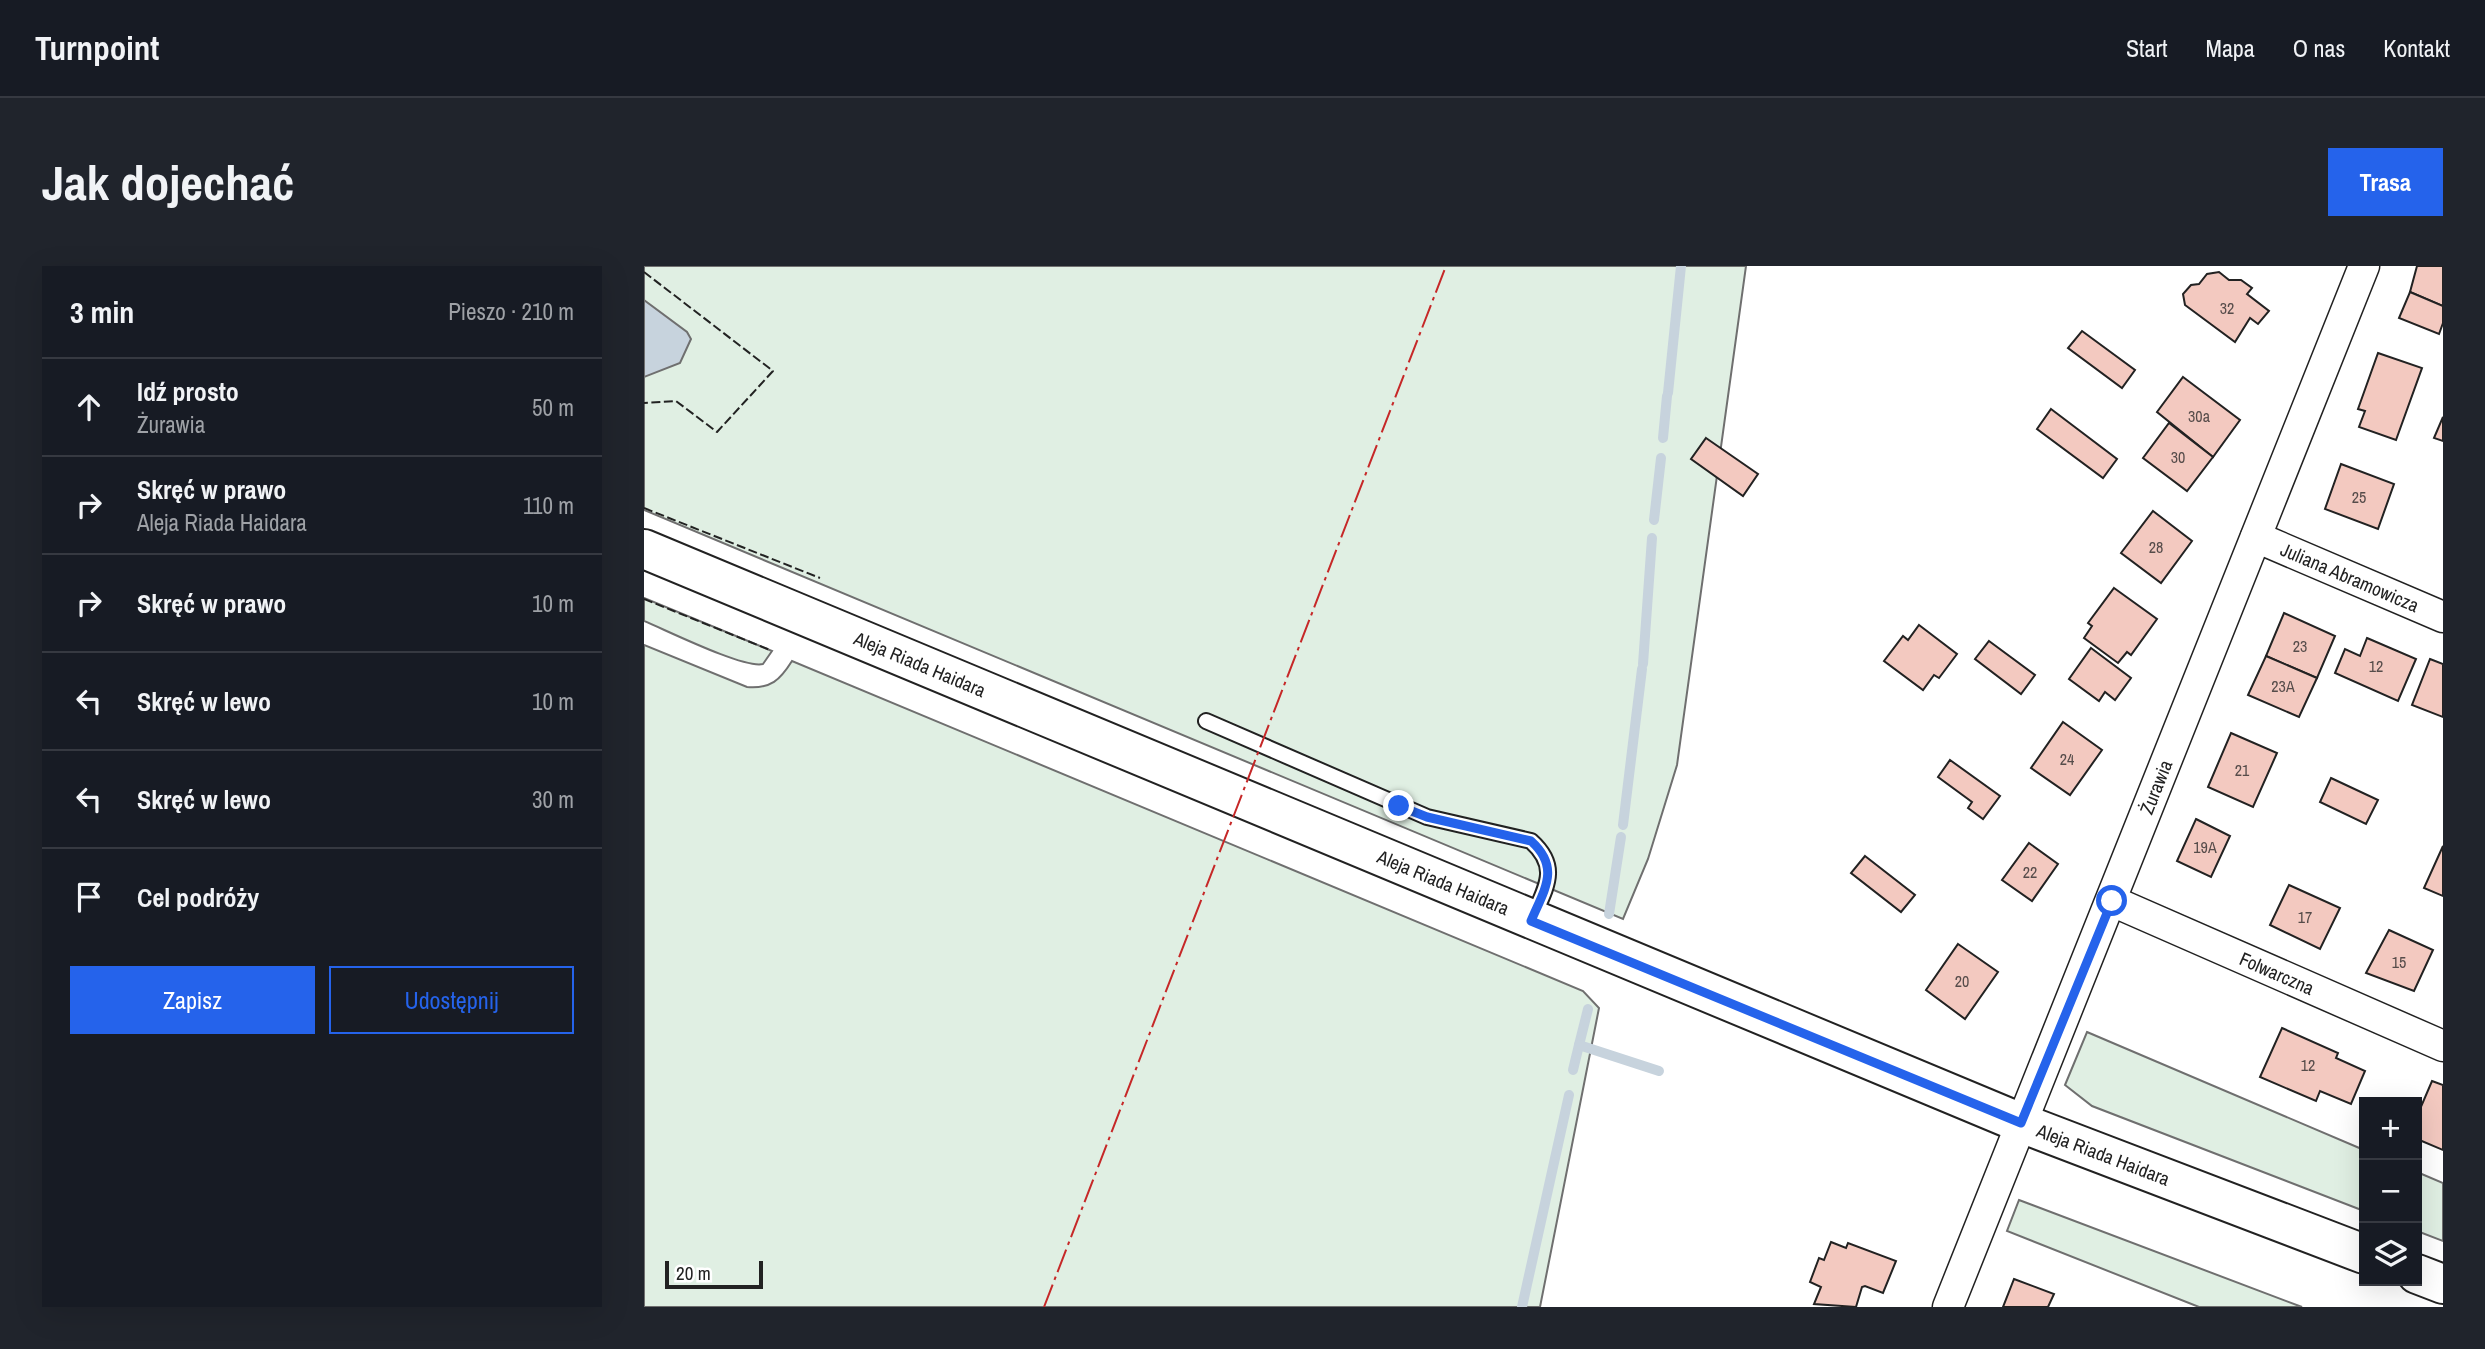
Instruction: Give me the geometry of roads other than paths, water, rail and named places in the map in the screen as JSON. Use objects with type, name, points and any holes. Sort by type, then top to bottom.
[{"type":"street","name":"Żurawia","points":[[1948,1307],[2364,266]]},
{"type":"street","name":"Juliana Abramowicza","points":[[2256,537],[2443,617]]},
{"type":"street","name":"Aleja Riada Haidara","points":[[644,549],[2021,1123],[2359,1252]]},
{"type":"street","name":"Folwarczna","points":[[2112,901],[2443,1046]]},
{"type":"street","points":[[2422,1276],[2443,1284]]},
{"type":"lane","points":[[1206,721],[1427,817],[1531,841],[1543,851],[1549,876],[1531,921]]},
{"type":"waterway","points":[[1668,393],[1681,266]]},
{"type":"waterway","points":[[1663,438],[1667,396]]},
{"type":"waterway","points":[[1654,520],[1661,458]]},
{"type":"waterway","points":[[1643,664],[1652,538]]},
{"type":"waterway","points":[[1623,825],[1642,669]]},
{"type":"waterway","points":[[1609,914],[1621,837]]},
{"type":"waterway","points":[[1579,1045],[1588,1009]]},
{"type":"waterway","points":[[1573,1070],[1579,1045],[1659,1071]]},
{"type":"waterway","points":[[1522,1307],[1569,1095]]}]
